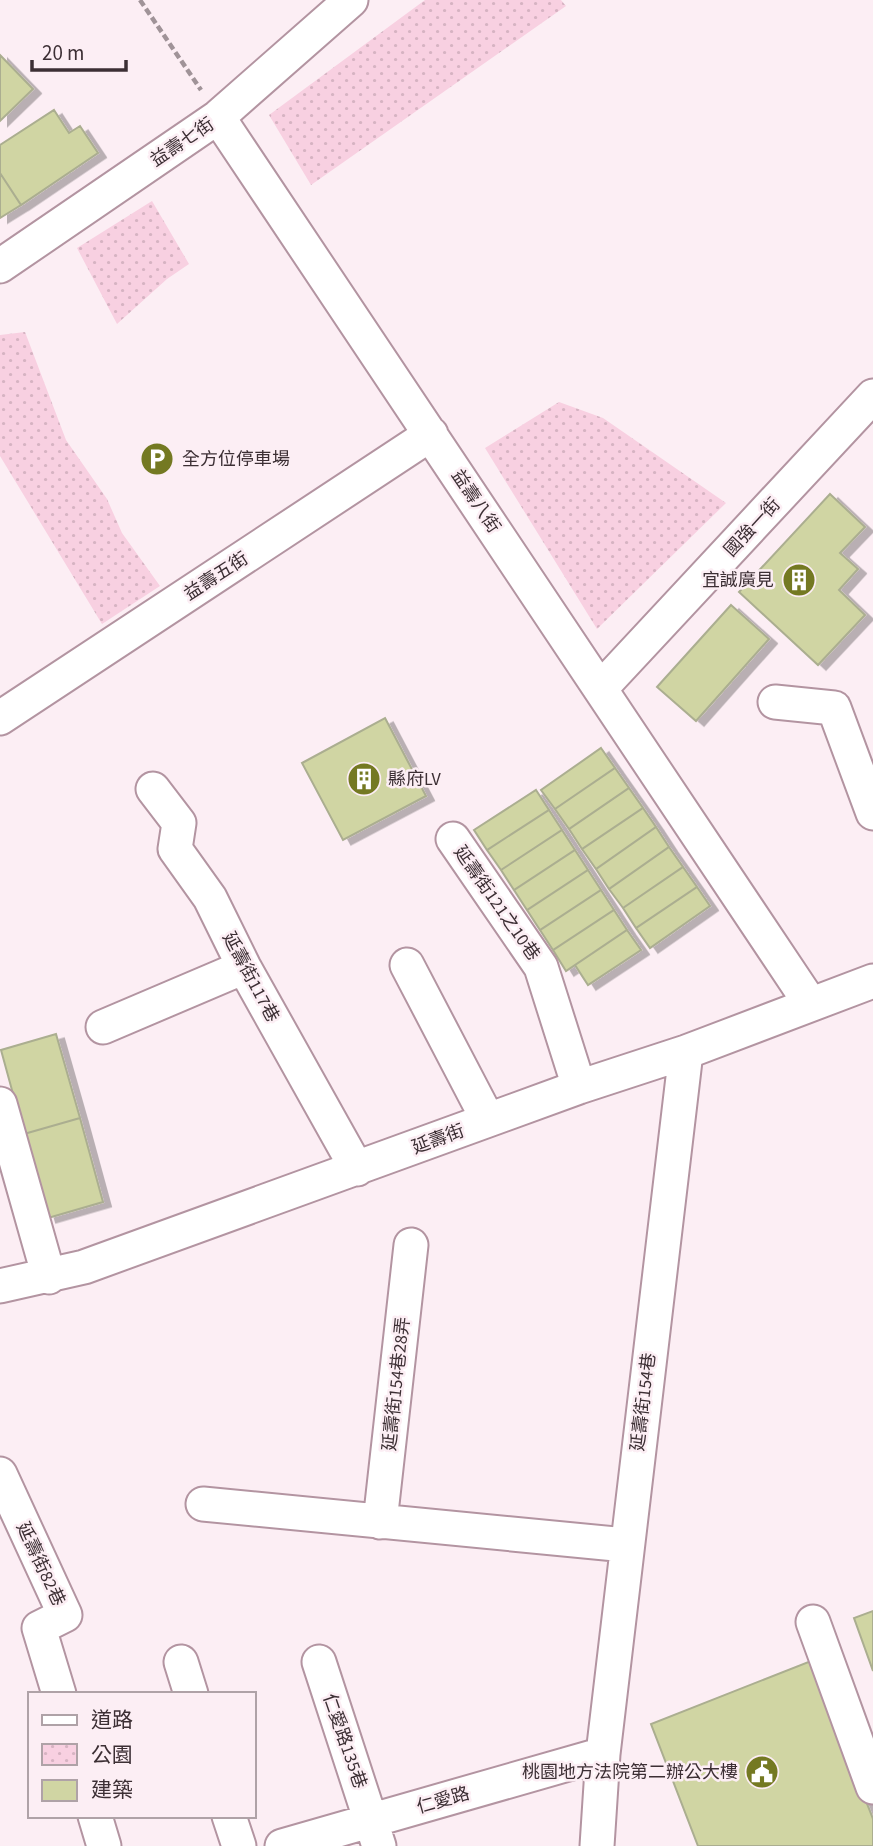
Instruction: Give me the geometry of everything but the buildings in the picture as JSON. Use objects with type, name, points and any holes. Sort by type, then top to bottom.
[{"type":"street","name":"益壽七街","points":[[0,266],[219,117],[351,0]]},
{"type":"street","name":"益壽八街","points":[[219,117],[810,1003]]},
{"type":"street","name":"國強一街","points":[[601,688],[873,396]]},
{"type":"street","name":"益壽五街","points":[[0,718],[431,434]]},
{"type":"street","points":[[775,702],[834,708],[873,813]]},
{"type":"street","name":"延壽街117巷","points":[[153,789],[179,823],[175,849],[210,898],[244,967],[357,1169]]},
{"type":"street","name":"延壽街121之10巷","points":[[453,839],[541,967],[579,1087]]},
{"type":"street","points":[[407,965],[488,1121]]},
{"type":"street","points":[[103,1027],[244,967]]},
{"type":"street","name":"延壽街","points":[[0,1286],[84,1267],[579,1087],[686,1052],[873,981]]},
{"type":"street","name":"延壽街154巷","points":[[597,1846],[603,1754],[626,1545],[686,1052]]},
{"type":"street","points":[[0,1104],[48,1277]]},
{"type":"street","name":"延壽街154巷28弄","points":[[380,1522],[411,1245]]},
{"type":"street","name":"延壽街82巷","points":[[0,1474],[65,1615],[39,1628],[58,1692]]},
{"type":"street","points":[[203,1504],[626,1545]]},
{"type":"street","points":[[813,1622],[873,1787]]},
{"type":"street","name":"仁愛路135巷","points":[[318,1661],[375,1834]]},
{"type":"street","points":[[181,1662],[190,1692]]},
{"type":"street","name":"仁愛路","points":[[282,1846],[375,1834],[603,1754]]},
{"type":"street","points":[[96,1818],[104,1846]]},
{"type":"street","points":[[230,1818],[239,1846]]},
{"type":"path","points":[[140,0],[219,117]]},
{"type":"green space","points":[[425,0],[561,0],[566,6],[311,185],[269,115]]},
{"type":"green space","points":[[152,201],[189,264],[167,279],[117,324],[77,248]]},
{"type":"green space","points":[[25,332],[66,440],[107,499],[122,533],[160,586],[102,624],[0,456],[0,335]]},
{"type":"green space","points":[[559,402],[603,418],[726,503],[597,629],[485,448]]},
{"type":"place","name":"全方位停車場","points":[[157,459]]},
{"type":"place","name":"宜誠廣見","points":[[799,580]]},
{"type":"place","name":"縣府LV","points":[[364,779]]},
{"type":"place","name":"桃園地方法院第二辦公大樓","points":[[762,1772]]}]
